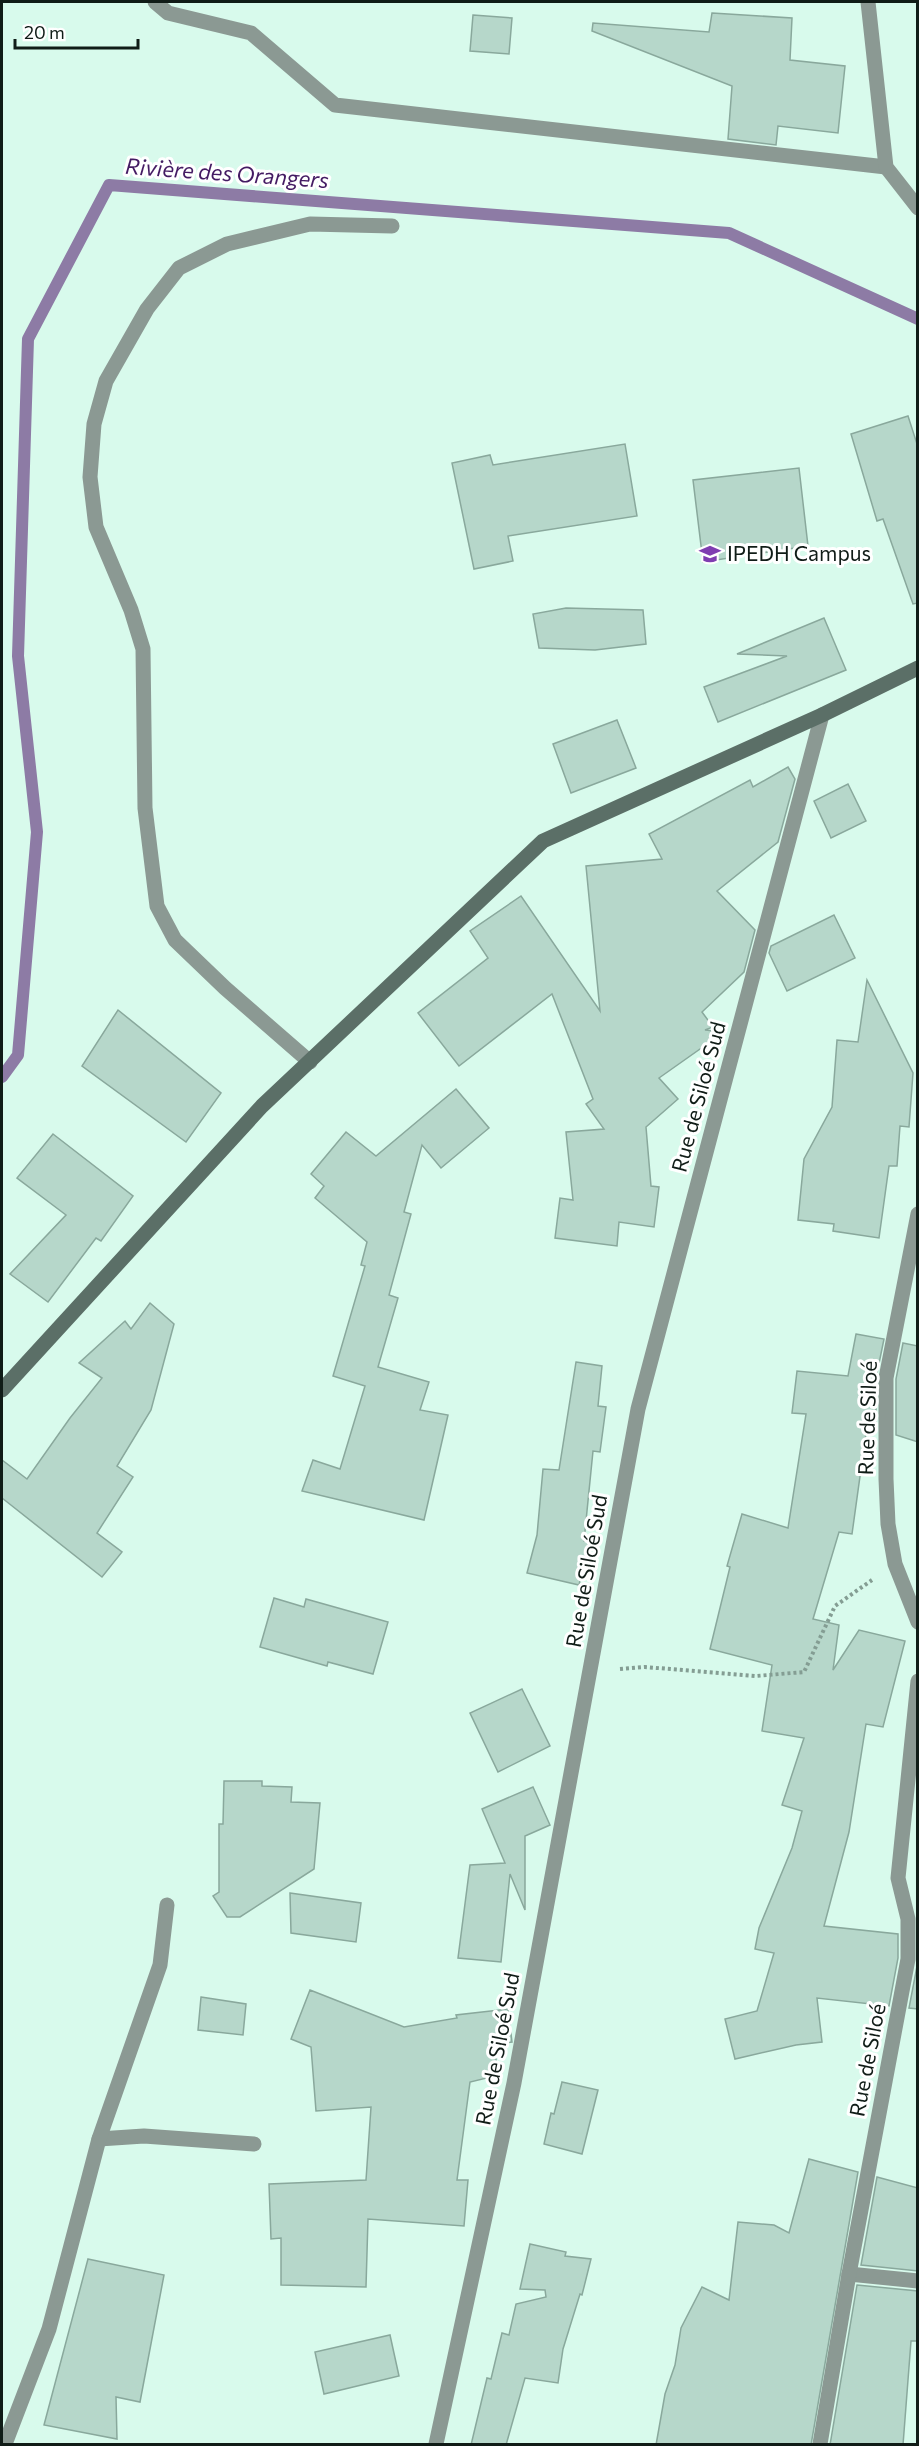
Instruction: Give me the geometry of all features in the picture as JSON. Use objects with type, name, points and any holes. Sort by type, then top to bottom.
[{"type":"street","points":[[155,2],[168,13],[251,33],[335,105],[886,167]]},
{"type":"street","points":[[868,2],[886,167],[918,208]]},
{"type":"street","points":[[310,1062],[225,988],[175,940],[157,906],[145,808],[143,649],[131,610],[96,527],[90,477],[93,434],[106,381],[147,309],[179,268],[227,244],[310,224],[392,226]]},
{"type":"street","points":[[2,1390],[262,1106],[543,841],[822,715],[918,668]]},
{"type":"street","name":"Rue de Siloé Sud","points":[[436,2445],[514,2083],[638,1409],[822,715]]},
{"type":"street","name":"Rue de Siloé","points":[[918,1214],[886,1378],[887,1513],[895,1564],[918,1622]]},
{"type":"street","name":"Rue de Siloé","points":[[820,2445],[849,2274],[908,1959],[908,1919],[898,1878],[918,1681]]},
{"type":"street","points":[[5,2445],[49,2329],[99,2139],[160,1965],[167,1905]]},
{"type":"street","points":[[99,2139],[144,2136],[254,2144]]},
{"type":"street","points":[[849,2274],[918,2281]]},
{"type":"path","points":[[590,1672],[645,1667],[756,1676],[804,1672],[835,1606],[895,1564]]},
{"type":"building","points":[[712,13],[792,18],[790,60],[845,66],[838,133],[778,126],[776,145],[728,139],[732,86],[592,31],[593,23],[709,32]]},
{"type":"building","points":[[473,15],[512,18],[509,54],[470,51]]},
{"type":"building","points":[[908,416],[918,447],[918,603],[913,604],[883,519],[877,521],[851,434]]},
{"type":"building","points":[[625,444],[637,516],[508,536],[513,561],[474,569],[452,463],[490,455],[493,465]]},
{"type":"building","points":[[799,468],[808,546],[703,562],[693,480]]},
{"type":"building","points":[[566,608],[643,610],[646,644],[595,650],[539,648],[533,614]]},
{"type":"building","points":[[824,618],[846,670],[718,722],[704,687],[787,656],[737,654]]},
{"type":"building","points":[[617,720],[636,768],[571,793],[553,744]]},
{"type":"building","points":[[788,767],[795,779],[778,842],[717,891],[755,930],[744,972],[702,1012],[713,1027],[705,1030],[724,1032],[659,1078],[678,1099],[646,1127],[651,1186],[659,1187],[654,1227],[619,1222],[617,1246],[555,1238],[560,1198],[573,1200],[566,1132],[604,1129],[586,1104],[593,1099],[552,994],[459,1066],[418,1013],[488,958],[470,931],[521,896],[600,1011],[586,866],[662,859],[649,834],[750,780],[753,787]]},
{"type":"building","points":[[848,784],[866,821],[831,838],[814,801]]},
{"type":"building","points":[[834,915],[855,958],[787,991],[769,953],[771,946]]},
{"type":"building","points":[[867,980],[913,1073],[909,1127],[900,1126],[897,1166],[889,1166],[879,1238],[833,1231],[834,1224],[798,1220],[804,1159],[832,1107],[837,1040],[858,1042]]},
{"type":"building","points":[[118,1010],[221,1093],[186,1142],[82,1066]]},
{"type":"building","points":[[456,1089],[489,1128],[441,1168],[422,1145],[404,1212],[411,1214],[389,1295],[398,1298],[378,1367],[429,1382],[420,1410],[448,1415],[424,1520],[302,1491],[313,1460],[340,1469],[365,1386],[333,1376],[365,1266],[361,1265],[367,1242],[315,1198],[324,1186],[311,1174],[346,1132],[376,1156]]},
{"type":"building","points":[[53,1134],[133,1196],[101,1241],[96,1238],[48,1302],[10,1274],[66,1215],[17,1178]]},
{"type":"building","points":[[150,1303],[174,1324],[151,1410],[117,1466],[133,1477],[97,1533],[122,1552],[102,1577],[2,1498],[2,1460],[27,1479],[70,1418],[102,1378],[79,1363],[125,1321],[131,1329]]},
{"type":"building","points":[[856,1334],[884,1339],[876,1378],[876,1429],[867,1426],[852,1534],[839,1532],[813,1619],[839,1625],[833,1670],[859,1630],[905,1641],[883,1727],[866,1724],[849,1832],[824,1926],[898,1934],[898,1958],[889,2006],[817,1998],[822,2042],[796,2045],[735,2059],[725,2019],[757,2011],[774,1953],[755,1949],[759,1928],[792,1848],[802,1811],[782,1805],[804,1738],[762,1731],[772,1665],[710,1649],[730,1567],[727,1566],[742,1514],[788,1528],[806,1414],[792,1413],[797,1371],[848,1376]]},
{"type":"building","points":[[903,1343],[918,1346],[918,1442],[896,1435],[896,1379]]},
{"type":"building","points":[[576,1362],[602,1366],[598,1406],[606,1407],[600,1452],[593,1451],[584,1541],[589,1542],[579,1585],[527,1573],[537,1535],[543,1469],[559,1470]]},
{"type":"building","points":[[274,1598],[304,1607],[306,1599],[388,1622],[373,1674],[328,1662],[327,1666],[260,1647]]},
{"type":"building","points":[[522,1689],[550,1746],[498,1772],[470,1713]]},
{"type":"building","points":[[224,1781],[262,1781],[262,1786],[292,1787],[291,1802],[320,1803],[314,1869],[240,1917],[227,1917],[213,1896],[219,1892],[219,1824],[223,1824]]},
{"type":"building","points":[[533,1787],[550,1825],[525,1836],[525,1910],[510,1874],[501,1962],[458,1958],[470,1865],[505,1863],[482,1809]]},
{"type":"building","points":[[290,1893],[361,1903],[356,1942],[291,1933]]},
{"type":"building","points":[[918,1961],[918,2009],[909,2008]]},
{"type":"building","points":[[310,1990],[404,2027],[457,2018],[456,2015],[508,2009],[512,2042],[493,2044],[499,2075],[470,2082],[457,2180],[468,2180],[464,2226],[368,2219],[366,2287],[281,2285],[281,2238],[271,2239],[269,2184],[366,2180],[371,2107],[316,2111],[311,2047],[291,2039]]},
{"type":"building","points":[[201,1997],[246,2004],[243,2035],[198,2030]]},
{"type":"building","points":[[562,2082],[598,2090],[582,2154],[544,2144],[551,2113],[554,2114]]},
{"type":"building","points":[[809,2159],[858,2172],[811,2445],[656,2445],[665,2394],[675,2365],[681,2328],[702,2287],[729,2300],[738,2222],[774,2225],[789,2233]]},
{"type":"building","points":[[877,2177],[918,2188],[918,2271],[861,2265]]},
{"type":"building","points":[[530,2244],[566,2252],[565,2256],[591,2259],[582,2295],[580,2294],[563,2349],[558,2383],[525,2378],[506,2445],[471,2445],[487,2378],[491,2379],[502,2333],[509,2335],[516,2304],[546,2297],[545,2290],[520,2289]]},
{"type":"building","points":[[88,2259],[164,2275],[140,2402],[116,2397],[117,2439],[44,2425]]},
{"type":"building","points":[[857,2285],[918,2291],[918,2341],[911,2341],[903,2445],[830,2445]]},
{"type":"building","points":[[390,2335],[399,2376],[324,2394],[315,2352]]},
{"type":"waterway","name":"Rivière des Orangers","points":[[2,1077],[18,1055],[37,832],[18,656],[28,339],[109,185],[729,233],[918,319]]},
{"type":"place","name":"IPEDH Campus","points":[[710,554]]}]
